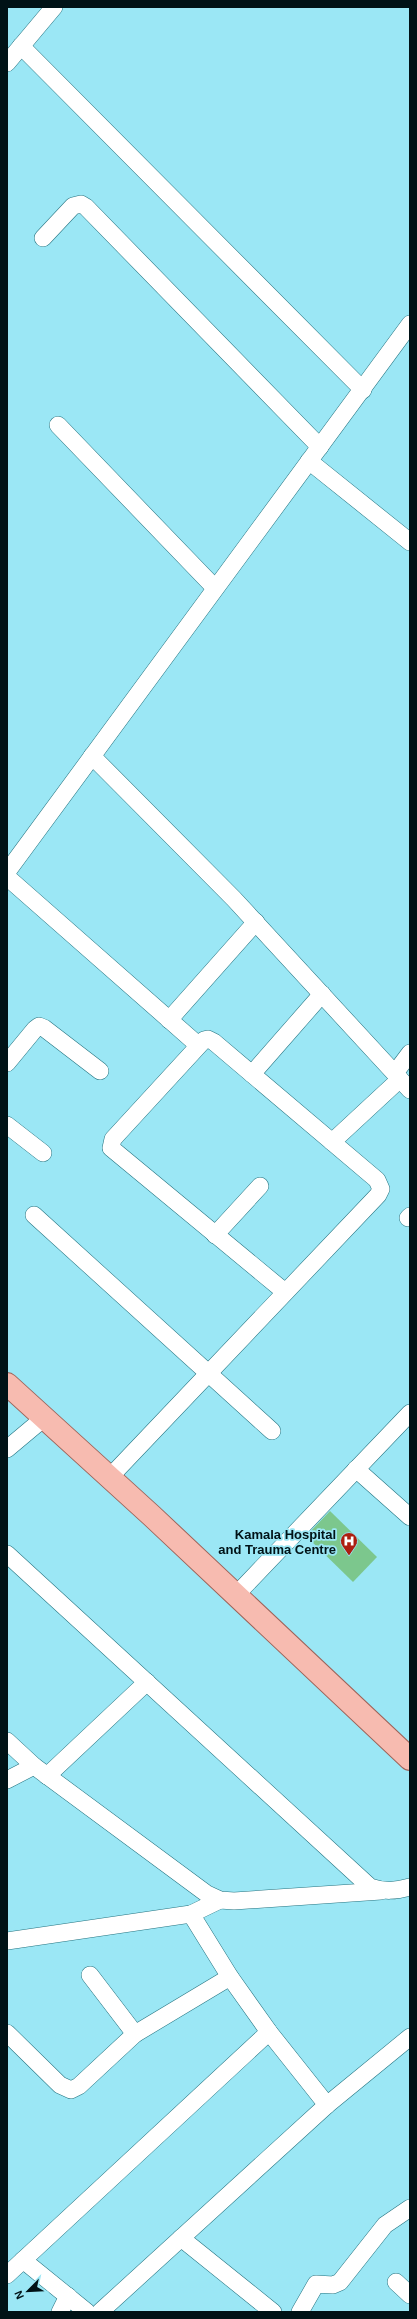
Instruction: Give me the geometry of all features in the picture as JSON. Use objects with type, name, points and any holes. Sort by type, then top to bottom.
[{"type":"main road","points":[[7,1384],[236,1595],[410,1759]]},
{"type":"street","points":[[7,64],[54,7]]},
{"type":"street","points":[[22,46],[363,390]]},
{"type":"street","points":[[43,238],[73,206],[81,204],[86,207],[320,447]]},
{"type":"street","points":[[7,872],[215,588],[363,390],[410,324]]},
{"type":"street","points":[[58,425],[215,588]]},
{"type":"street","points":[[309,461],[410,542]]},
{"type":"street","points":[[92,756],[256,922],[402,1081]]},
{"type":"street","points":[[7,877],[198,1045]]},
{"type":"street","points":[[169,1020],[256,922]]},
{"type":"street","points":[[252,1074],[322,994]]},
{"type":"street","points":[[7,1063],[39,1026],[44,1028],[100,1071]]},
{"type":"street","points":[[109,1478],[378,1195],[381,1189],[377,1180],[214,1042],[208,1039],[204,1040],[113,1139],[111,1148],[285,1292]]},
{"type":"street","points":[[332,1142],[402,1081],[410,1053]]},
{"type":"street","points":[[7,1125],[43,1154]]},
{"type":"street","points":[[215,1235],[260,1186]]},
{"type":"street","points":[[34,1215],[272,1431]]},
{"type":"street","points":[[236,1595],[410,1413]]},
{"type":"street","points":[[7,1449],[44,1418]]},
{"type":"street","points":[[356,1469],[410,1517]]},
{"type":"street","points":[[7,1554],[370,1887],[382,1891]]},
{"type":"street","points":[[7,1780],[41,1771],[147,1682]]},
{"type":"street","points":[[7,1741],[41,1771],[207,1894],[220,1900],[234,1901],[382,1891],[395,1892],[410,1887]]},
{"type":"street","points":[[7,1940],[191,1914],[220,1900]]},
{"type":"street","points":[[191,1914],[230,1977],[269,2032],[326,2105]]},
{"type":"street","points":[[90,1975],[135,2034]]},
{"type":"street","points":[[7,2033],[60,2085],[71,2090],[79,2086],[135,2034],[230,1977]]},
{"type":"street","points":[[7,2274],[269,2032]]},
{"type":"street","points":[[100,2312],[326,2105],[410,2037]]},
{"type":"street","points":[[300,2312],[316,2284],[332,2285],[340,2282],[385,2225],[410,2208]]},
{"type":"street","points":[[181,2238],[273,2312]]},
{"type":"street","points":[[22,2260],[87,2312]]},
{"type":"street","points":[[396,2282],[410,2295]]},
{"type":"street","points":[[60,2312],[68,2296]]},
{"type":"building","points":[[330,1511],[377,1557],[353,1582],[306,1536]]},
{"type":"place","name":"Kamala Hospital and Trauma Centre","points":[[349,1556]]}]
